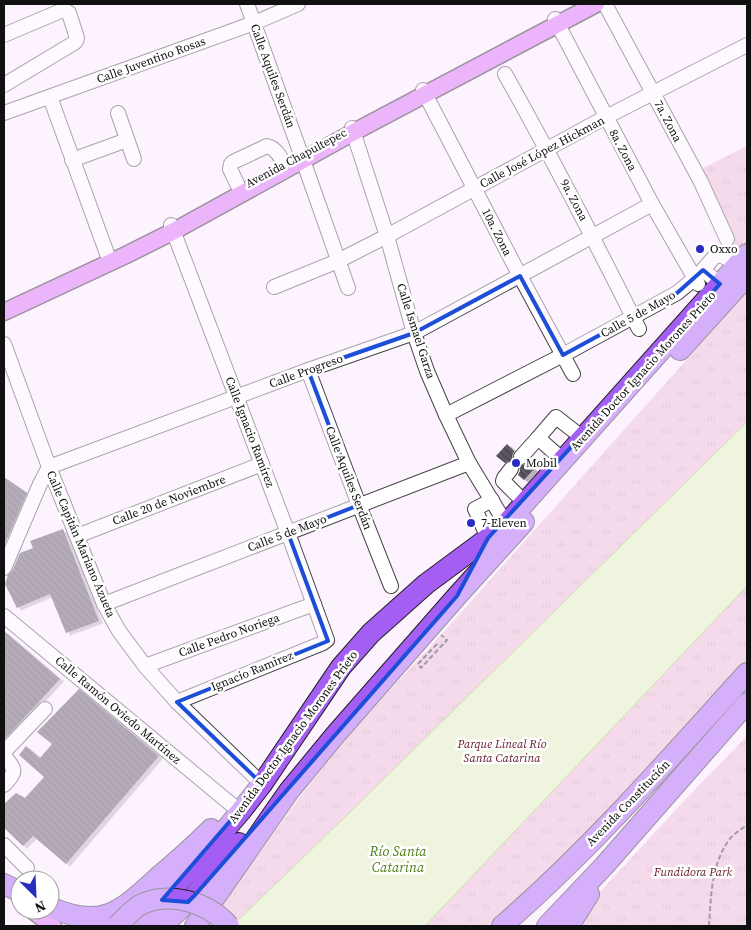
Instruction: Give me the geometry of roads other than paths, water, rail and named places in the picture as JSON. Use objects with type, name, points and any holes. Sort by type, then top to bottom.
[{"type":"highway","name":"Avenida Doctor Ignacio Morones Prieto","points":[[136,926],[191,870],[241,811],[277,748],[297,733],[341,667],[371,633],[426,584],[506,524],[720,284],[744,265]]},
{"type":"highway","name":"Avenida Doctor Ignacio Morones Prieto","points":[[195,926],[289,791],[336,734],[744,265]]},
{"type":"highway","points":[[457,596],[488,538]]},
{"type":"highway","name":"Avenida Constitución","points":[[502,926],[550,883],[625,808],[747,673]]},
{"type":"highway","points":[[659,771],[746,702]]},
{"type":"highway","name":"Avenida Constitución","points":[[547,926],[604,866],[746,702]]},
{"type":"highway","points":[[60,912],[90,918],[106,916],[122,909],[193,846],[258,781]]},
{"type":"highway","points":[[162,926],[195,895],[260,818],[289,791]]},
{"type":"highway","points":[[569,926],[604,866]]},
{"type":"highway","points":[[117,926],[139,906],[154,900],[169,899],[203,906],[221,917],[230,926]]},
{"type":"highway","points":[[556,926],[571,900]]},
{"type":"highway","points":[[60,917],[71,926]]},
{"type":"main road","points":[[556,21],[596,4]]},
{"type":"main road","name":"Avenida Chapultepec","points":[[4,304],[108,260],[172,228],[556,21],[579,5]]},
{"type":"main road","points":[[4,312],[108,260]]},
{"type":"street","name":"Calle Aquiles Serdán","points":[[247,4],[348,288]]},
{"type":"street","name":"Calle Juventino Rosas","points":[[4,113],[254,23],[298,4]]},
{"type":"street","name":"7a. Zona","points":[[605,4],[701,182],[727,239]]},
{"type":"street","points":[[4,36],[63,10],[69,13],[77,38],[74,44],[4,85]]},
{"type":"street","name":"8a. Zona","points":[[556,21],[652,204],[698,278]]},
{"type":"street","name":"Calle José López Hickman","points":[[274,287],[338,261],[387,236],[606,117],[747,45]]},
{"type":"street","name":"9a. Zona","points":[[505,74],[593,236],[636,323]]},
{"type":"street","name":"10a. Zona","points":[[424,92],[573,374]]},
{"type":"street","points":[[50,97],[108,260]]},
{"type":"street","points":[[118,113],[134,159]]},
{"type":"street","name":"Calle Ismael Garza","points":[[353,130],[427,371],[470,463],[506,524]]},
{"type":"street","points":[[72,160],[127,140]]},
{"type":"street","points":[[240,191],[230,169],[233,162],[267,146],[275,150],[285,166]]},
{"type":"street","name":"Calle Progreso","points":[[49,467],[308,370],[414,333],[652,204]]},
{"type":"street","name":"Calle Ignacio Ramírez","points":[[172,228],[327,640]]},
{"type":"street","name":"Calle 5 de Mayo","points":[[446,415],[563,355],[636,323],[698,278],[714,257],[719,254],[744,265]]},
{"type":"street","points":[[698,278],[720,284]]},
{"type":"street","name":"Calle Capitán Mariano Azueta","points":[[4,344],[49,467],[104,604],[120,631],[145,666],[177,702],[258,781]]},
{"type":"street","name":"Calle Aquiles Serdán","points":[[308,370],[391,586]]},
{"type":"street","points":[[521,457],[556,417],[583,438]]},
{"type":"street","points":[[538,438],[563,460]]},
{"type":"street","name":"Calle 5 de Mayo","points":[[104,604],[470,463]]},
{"type":"street","name":"Calle 20 de Noviembre","points":[[76,536],[262,464]]},
{"type":"street","points":[[4,568],[49,467]]},
{"type":"street","points":[[511,469],[504,478],[504,481],[525,502]]},
{"type":"street","points":[[488,538],[475,509],[492,500]]},
{"type":"street","name":"Calle Pedro Noriega","points":[[145,666],[314,604]]},
{"type":"street","name":"Calle Ramón Oviedo Martínez","points":[[4,616],[232,805]]},
{"type":"street","name":"Ignacio Ramirez","points":[[177,702],[327,640]]},
{"type":"street","points":[[4,752],[45,709]]},
{"type":"street","points":[[4,756],[14,770],[11,778],[4,786]]},
{"type":"street","points":[[4,845],[27,868]]},
{"type":"water","name":"Río Santa Catarina","points":[[747,422],[747,586],[425,926],[232,926],[342,820]]},
{"type":"place","name":"Oxxo","points":[[700,249]]},
{"type":"place","name":"Mobil","points":[[516,463]]},
{"type":"place","name":"7-Eleven","points":[[471,523]]},
{"type":"park label","name":"Parque Lineal Río Santa Catarina","points":[[502,751]]},
{"type":"park label","name":"Fundidora Park","points":[[693,872]]}]
